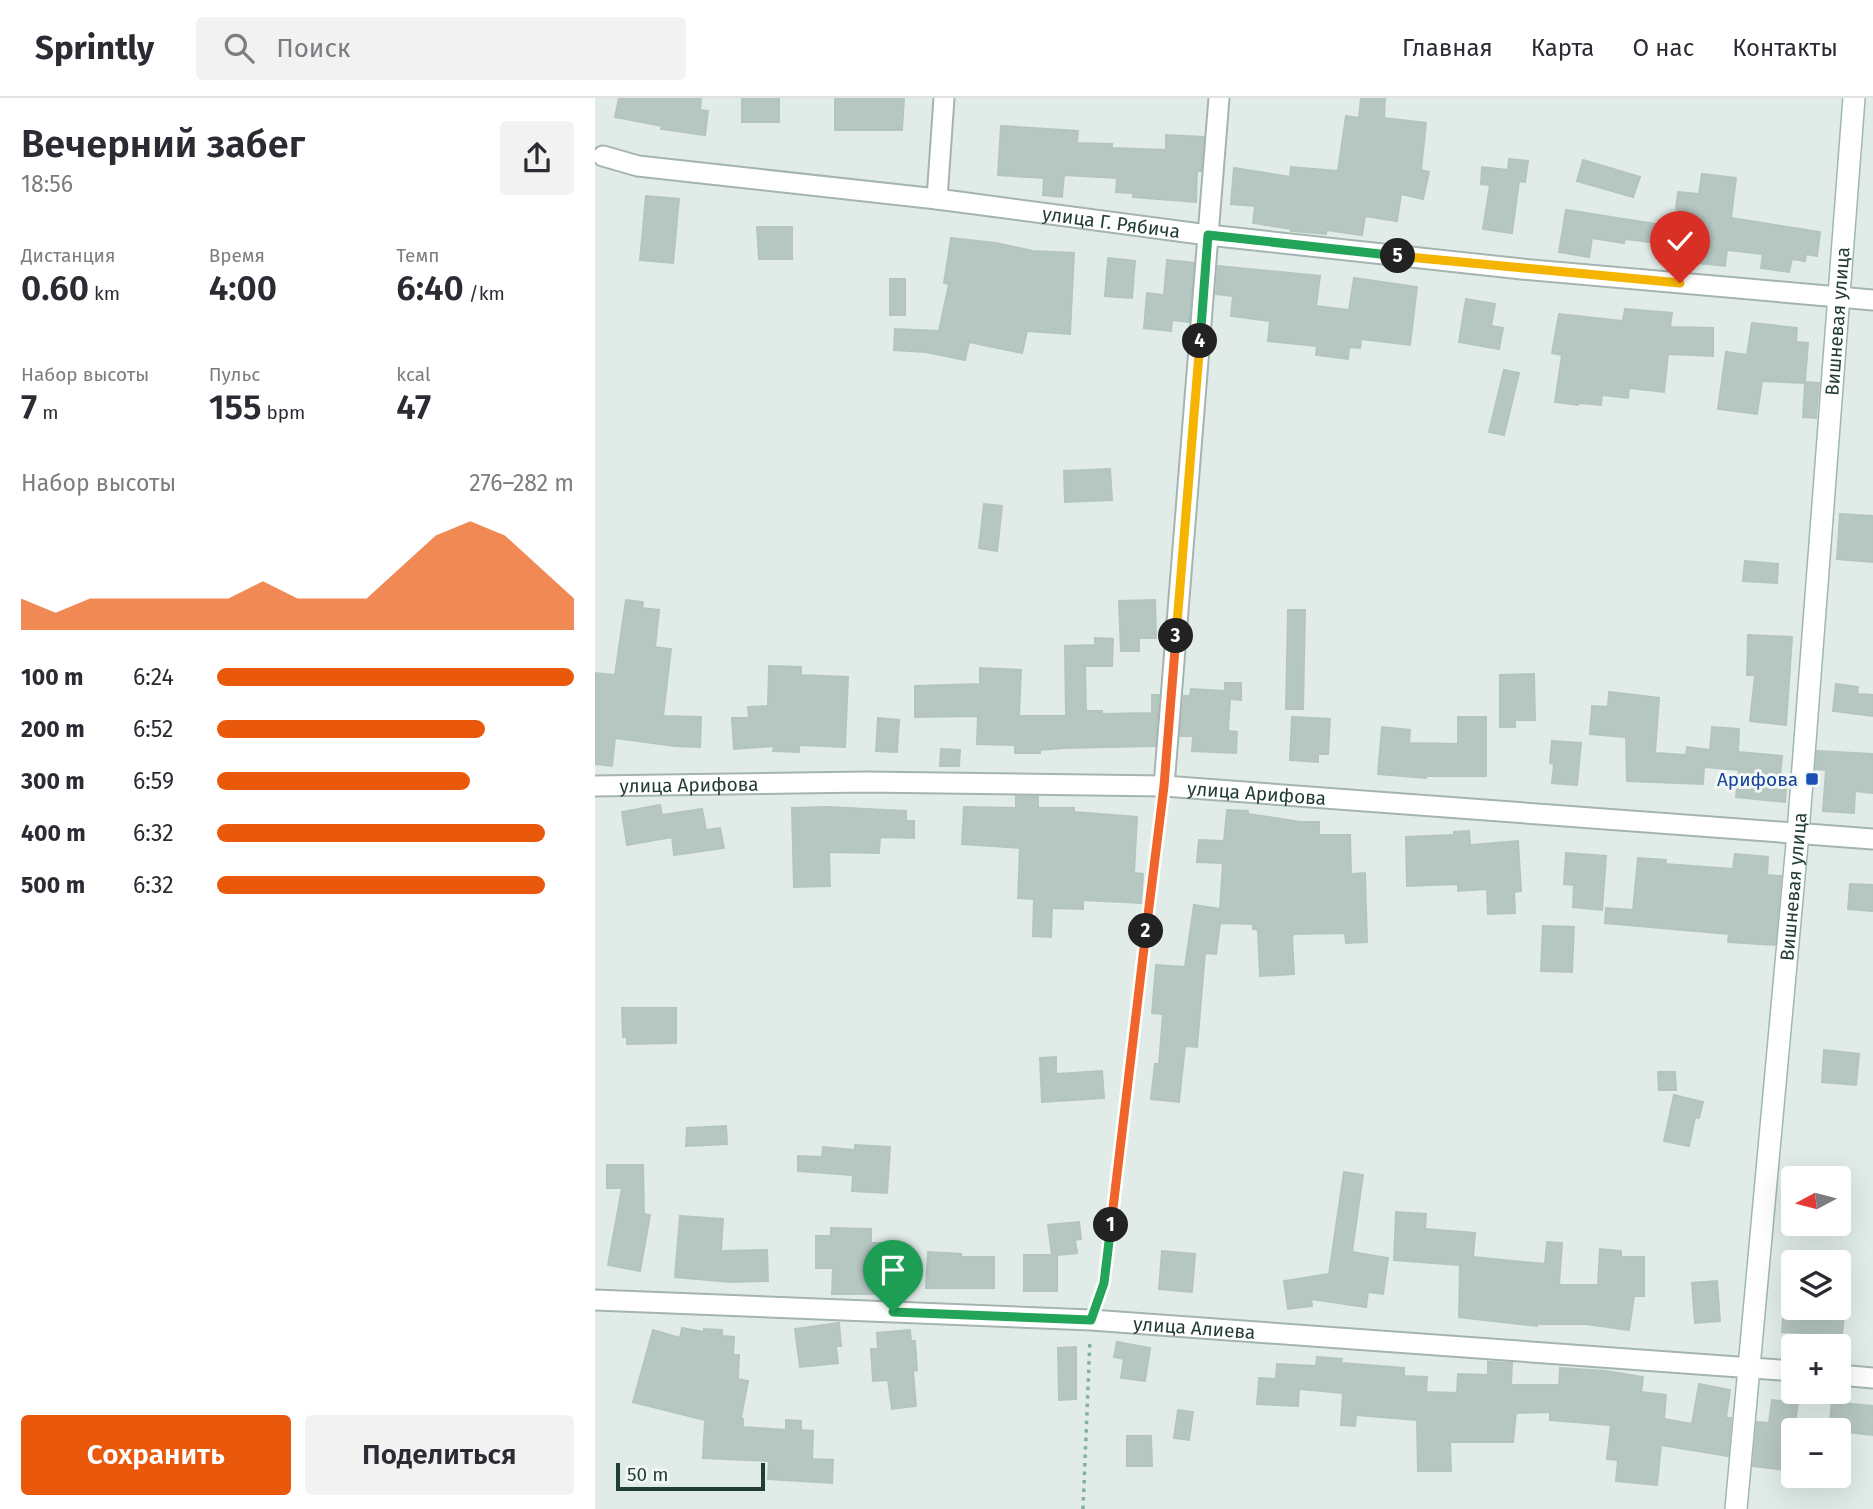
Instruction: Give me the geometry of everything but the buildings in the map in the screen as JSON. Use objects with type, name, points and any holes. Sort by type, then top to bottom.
[{"type":"street","points":[[937,199],[944,98]]},
{"type":"street","points":[[1164,786],[1219,98]]},
{"type":"street","name":"Вишневая улица","points":[[1736,1509],[1798,833],[1854,98]]},
{"type":"street","name":"улица Г. Рябича","points":[[603,156],[638,166],[937,199],[1208,235],[1522,269],[1873,300]]},
{"type":"street","name":"улица Арифова","points":[[595,786],[866,782],[1164,786],[1873,839]]},
{"type":"street","name":"улица Алиева","points":[[595,1300],[1091,1320],[1781,1370]]},
{"type":"street","points":[[1851,1376],[1873,1378]]},
{"type":"path","points":[[1083,1509],[1091,1320],[1104,1283],[1164,786]]},
{"type":"place","name":"Арифова","points":[[1812,779]]},
{"type":"route","points":[[893,1312],[1091,1320],[1104,1283],[1164,786],[1208,235],[1680,283]]}]
